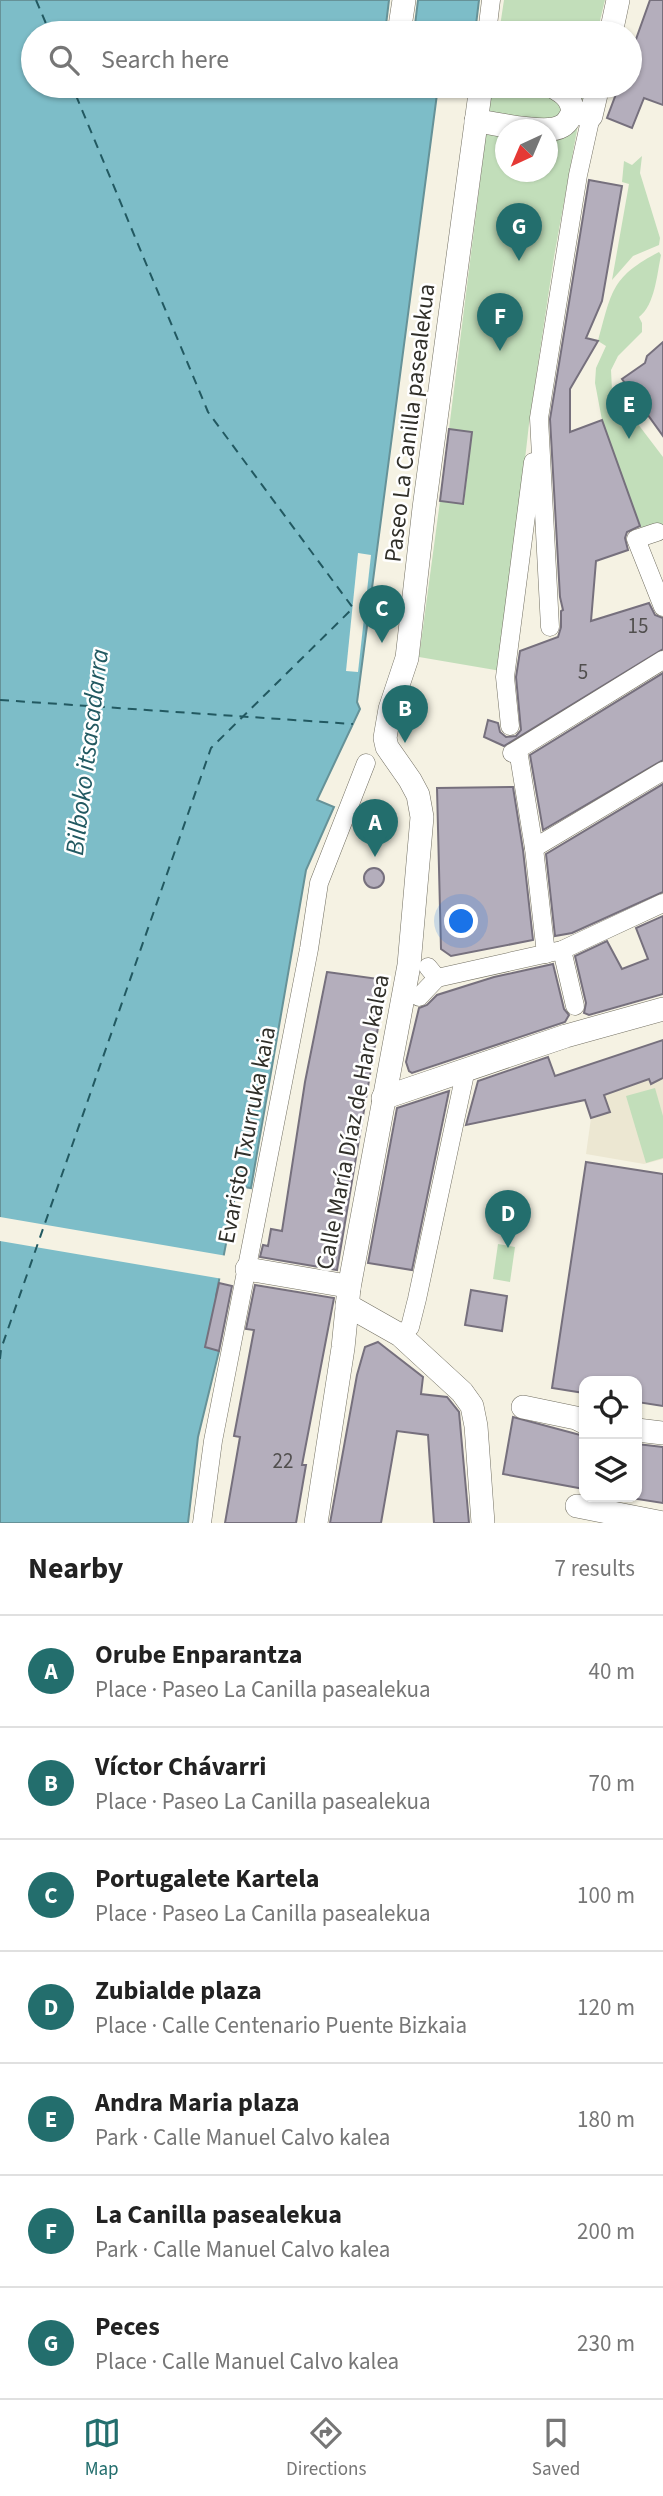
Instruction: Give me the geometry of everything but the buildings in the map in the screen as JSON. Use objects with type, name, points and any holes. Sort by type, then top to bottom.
[{"type":"street","points":[[401,21],[404,0]]},
{"type":"street","points":[[488,21],[491,0]]},
{"type":"street","points":[[614,21],[618,0]]},
{"type":"street","name":"Paseo La Canilla pasealekua","points":[[425,970],[422,817],[418,795],[387,747],[385,738],[390,709],[407,658],[424,508],[479,98]]},
{"type":"street","points":[[569,98],[582,114]]},
{"type":"street","points":[[510,726],[505,677],[539,418],[578,175],[582,114],[591,98]]},
{"type":"street","points":[[476,121],[556,129],[582,114]]},
{"type":"street","points":[[539,418],[550,628]]},
{"type":"street","points":[[657,532],[636,539],[663,607]]},
{"type":"street","points":[[575,1006],[554,952],[516,755],[663,660]]},
{"type":"street","name":"Evaristo Txurruka kaia","points":[[202,1523],[213,1441],[309,948],[318,883],[366,762]]},
{"type":"street","points":[[534,848],[663,771]]},
{"type":"street","points":[[419,997],[425,970],[554,952],[663,903]]},
{"type":"street","name":"Calle María Díaz de Haro kalea","points":[[316,1523],[348,1297],[383,1098],[425,970]]},
{"type":"street","points":[[383,1098],[566,1036],[663,1009]]},
{"type":"street","points":[[400,1335],[410,1327],[417,1299],[466,1069]]},
{"type":"street","name":"Calle María Díaz de Haro kalea","points":[[247,1269],[341,1284],[348,1297]]},
{"type":"street","points":[[348,1297],[400,1335],[462,1392],[472,1406],[476,1426],[482,1523]]},
{"type":"street","points":[[523,1407],[579,1420]]},
{"type":"street","points":[[642,1431],[663,1433]]},
{"type":"street","points":[[577,1506],[663,1523]]},
{"type":"shaded area","points":[[663,1040],[663,1159],[644,1164],[586,1154],[591,1118],[575,1069]]},
{"type":"green space","points":[[504,0],[605,0],[600,21],[501,21]]},
{"type":"green space","points":[[490,98],[583,98],[554,257],[529,424],[501,671],[419,657],[440,501],[464,504],[472,433],[449,429]]},
{"type":"green space","points":[[642,156],[640,173],[660,238],[659,245],[633,256],[612,280],[629,184],[622,182],[624,161],[632,165]]},
{"type":"green space","points":[[659,252],[661,255],[652,297],[639,317],[642,332],[618,356],[611,370],[612,390],[663,457],[663,538],[646,544],[602,420],[595,383],[596,368],[606,346],[598,341],[611,297],[631,269]]},
{"type":"green space","points":[[655,1088],[663,1116],[663,1158],[646,1163],[626,1096]]},
{"type":"green space","points":[[498,1244],[515,1247],[510,1282],[493,1279]]},
{"type":"water","name":"Bilboko itsasadarra","points":[[0,0],[389,0],[386,21],[21,21],[21,98],[436,98],[357,702],[360,709],[317,800],[334,807],[306,870],[251,1188],[237,1186],[216,1296],[219,1351],[198,1437],[188,1523],[0,1523]]},
{"type":"water","points":[[418,0],[479,0],[476,21],[415,21]]},
{"type":"pier","points":[[358,553],[371,555],[358,672],[346,671]]},
{"type":"pier","points":[[0,1217],[227,1256],[223,1279],[0,1241]]},
{"type":"ferry route","points":[[36,0],[45,21]]},
{"type":"ferry route","points":[[0,1359],[1,1349],[211,748],[353,608],[208,412],[77,98]]},
{"type":"ferry route","points":[[0,700],[353,724]]},
{"type":"place","name":"Peces","points":[[519,261]]},
{"type":"place","name":"La Canilla pasealekua","points":[[500,351]]},
{"type":"place","name":"Andra Maria plaza","points":[[629,439]]},
{"type":"place","name":"Portugalete Kartela","points":[[382,643]]},
{"type":"place","name":"Víctor Chávarri","points":[[405,743]]},
{"type":"place","name":"Orube Enparantza","points":[[375,857]]},
{"type":"place","name":"Zubialde plaza","points":[[508,1248]]}]
